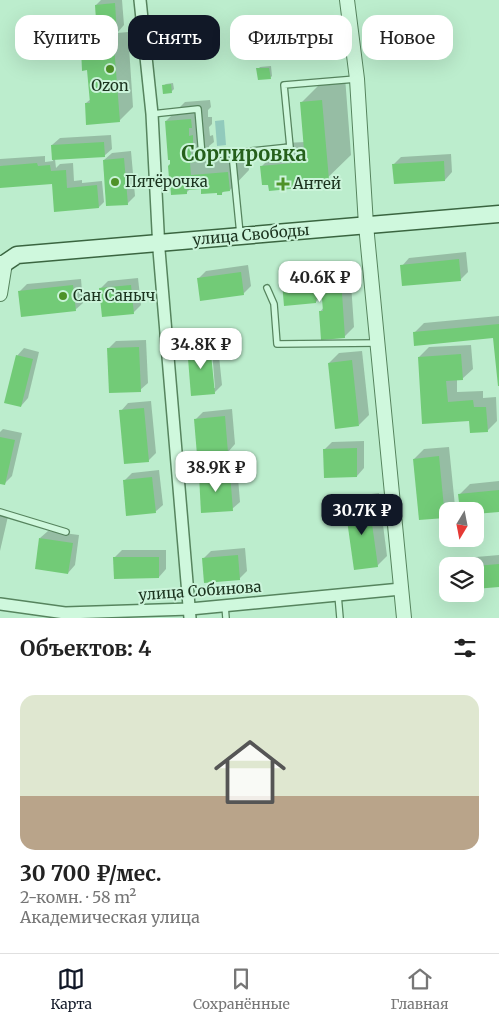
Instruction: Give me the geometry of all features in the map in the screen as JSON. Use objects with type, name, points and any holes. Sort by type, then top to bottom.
[{"type":"main road","name":"улица Свободы","points":[[159,246],[366,230],[499,214]]},
{"type":"main road","name":"улица Свободы","points":[[2,263],[241,236],[499,224]]},
{"type":"street","points":[[140,0],[152,114],[159,246],[190,614]]},
{"type":"street","points":[[347,0],[356,79],[366,230],[404,618]]},
{"type":"street","points":[[0,294],[2,263]]},
{"type":"street","name":"улица Собинова","points":[[0,604],[65,615],[190,614],[225,606],[401,589]]},
{"type":"lane","points":[[152,114],[198,109],[202,156],[290,147],[284,86],[356,79]]},
{"type":"lane","points":[[232,154],[241,236]]},
{"type":"lane","points":[[267,288],[274,304],[277,344],[378,344]]},
{"type":"lane","points":[[0,512],[66,532]]},
{"type":"lane","points":[[338,595],[340,618]]},
{"type":"lane","points":[[225,606],[226,618]]},
{"type":"shaded area","points":[[224,120],[226,145],[217,146],[215,121]]},
{"type":"building","points":[[115,3],[116,15],[96,15],[95,5]]},
{"type":"building","points":[[82,60],[115,60],[120,122],[86,125],[85,103],[90,103],[87,70],[82,71]]},
{"type":"building","points":[[256,68],[269,68],[271,79],[258,80]]},
{"type":"building","points":[[171,84],[172,93],[163,94],[162,85]]},
{"type":"building","points":[[322,100],[329,180],[320,181],[321,186],[269,191],[268,185],[262,185],[260,166],[305,162],[300,102]]},
{"type":"building","points":[[191,119],[192,128],[189,128],[189,136],[193,135],[193,144],[190,144],[191,155],[194,154],[195,162],[190,163],[191,175],[228,172],[230,191],[222,192],[222,195],[217,195],[217,193],[201,194],[201,189],[187,190],[187,194],[171,195],[170,182],[172,182],[171,178],[169,178],[168,166],[170,160],[168,160],[165,121]]},
{"type":"building","points":[[104,142],[105,157],[52,160],[51,145]]},
{"type":"building","name":"Пятёрочка","points":[[124,158],[128,205],[106,206],[103,160]]},
{"type":"building","points":[[444,161],[445,181],[394,184],[392,164]]},
{"type":"building","points":[[37,163],[38,166],[50,165],[51,171],[66,170],[67,188],[97,185],[99,208],[54,212],[52,184],[0,188],[0,166]]},
{"type":"building","points":[[459,259],[461,281],[402,286],[400,265]]},
{"type":"building","points":[[241,272],[244,295],[200,301],[197,278]]},
{"type":"building","points":[[341,278],[345,338],[321,340],[319,311],[323,311],[322,299],[316,299],[316,303],[284,306],[282,282]]},
{"type":"building","points":[[73,285],[76,311],[21,317],[18,291]]},
{"type":"building","points":[[131,285],[134,314],[102,317],[99,288]]},
{"type":"building","points":[[499,324],[499,386],[493,338],[414,346],[413,332]]},
{"type":"building","points":[[210,344],[215,394],[191,396],[187,346]]},
{"type":"building","points":[[139,347],[141,392],[109,393],[107,348]]},
{"type":"building","points":[[461,354],[463,380],[446,381],[448,402],[473,400],[474,407],[486,407],[488,432],[470,433],[469,421],[422,424],[418,357]]},
{"type":"building","points":[[16,355],[33,359],[21,407],[4,403]]},
{"type":"building","points":[[352,360],[359,426],[335,429],[328,363]]},
{"type":"building","points":[[144,408],[149,462],[124,464],[119,410]]},
{"type":"building","points":[[225,416],[228,453],[197,455],[194,419]]},
{"type":"building","points":[[0,437],[15,440],[5,485],[0,484]]},
{"type":"building","points":[[357,448],[357,477],[324,478],[323,449]]},
{"type":"building","points":[[439,456],[443,502],[439,502],[439,518],[419,520],[413,459]]},
{"type":"building","points":[[230,473],[233,511],[201,513],[199,475]]},
{"type":"building","points":[[152,477],[156,513],[126,516],[123,480]]},
{"type":"building","points":[[499,490],[499,512],[484,513],[484,502],[459,502],[458,494]]},
{"type":"building","points":[[369,502],[378,567],[354,570],[345,506]]},
{"type":"building","points":[[39,538],[73,543],[68,574],[35,569]]},
{"type":"building","points":[[238,555],[240,580],[204,583],[202,558]]},
{"type":"building","points":[[113,557],[159,557],[159,578],[114,579]]},
{"type":"building","points":[[499,564],[499,587],[484,588],[484,565]]},
{"type":"place","name":"Ozon","points":[[110,69]]},
{"type":"place","name":"Пятёрочка","points":[[115,182]]},
{"type":"place","name":"Антей","points":[[283,184]]},
{"type":"place","name":"Сан Саныч","points":[[63,296]]},
{"type":"district","name":"Сортировка","points":[[244,154]]}]
